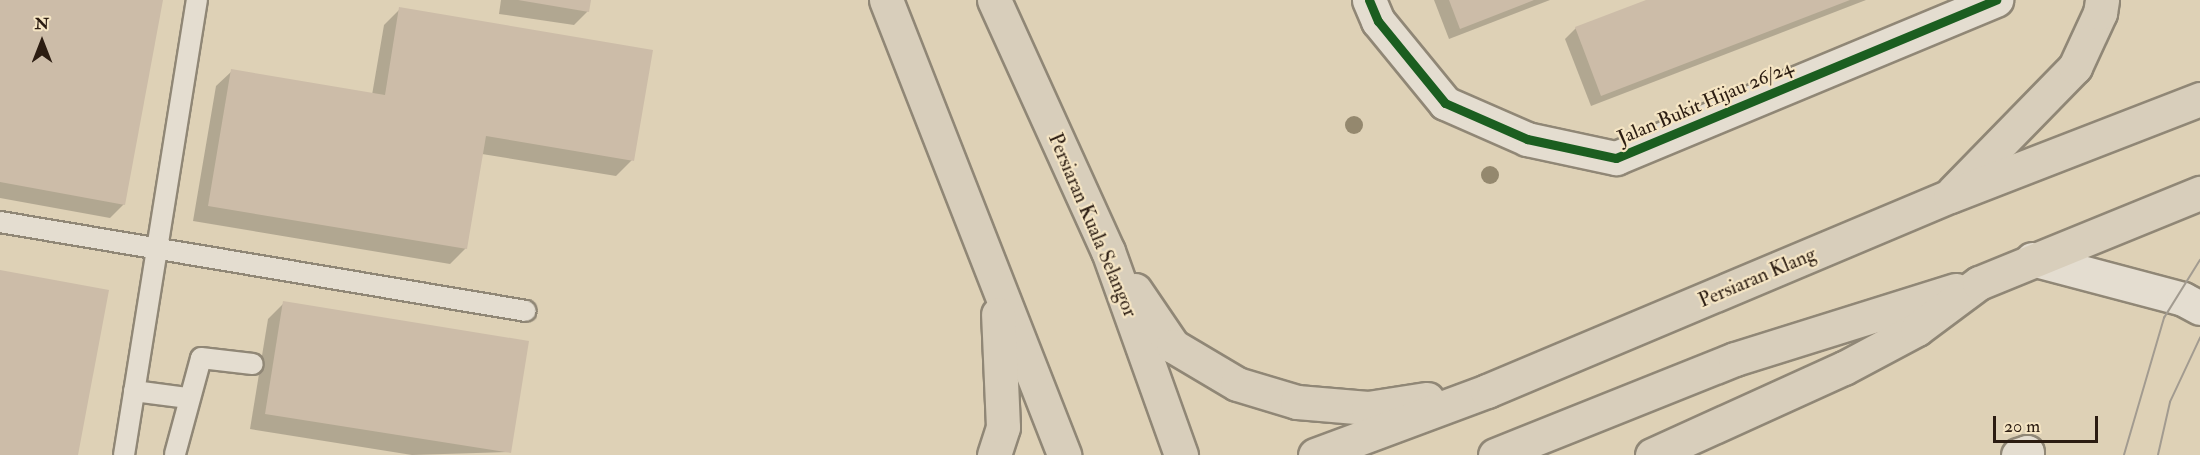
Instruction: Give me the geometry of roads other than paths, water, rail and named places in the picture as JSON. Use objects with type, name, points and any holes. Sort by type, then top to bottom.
[{"type":"main road","points":[[886,0],[1064,455]]},
{"type":"main road","name":"Persiaran Kuala Selangor","points":[[994,0],[1108,251],[1181,455]]},
{"type":"main road","points":[[1950,196],[2075,67],[2100,13],[2102,0]]},
{"type":"main road","name":"Persiaran Klang","points":[[1315,455],[1488,391],[1950,196],[2200,99]]},
{"type":"main road","points":[[1496,455],[1735,360],[1979,283],[2032,259],[2200,193]]},
{"type":"main road","points":[[1108,251],[1173,346],[1237,384],[1297,402],[1368,408],[1488,391]]},
{"type":"main road","points":[[1652,455],[1844,368],[1917,329],[1979,283]]},
{"type":"main road","points":[[994,455],[1003,427],[998,291]]},
{"type":"street","name":"Jalan Bukit Hijau 26/24","points":[[1369,0],[1378,21],[1445,103],[1527,139],[1616,158],[1993,1]]},
{"type":"street","points":[[2032,259],[2174,296],[2200,308]]},
{"type":"lane","points":[[124,455],[197,0]]},
{"type":"lane","points":[[0,222],[526,311]]},
{"type":"lane","points":[[175,454],[187,398],[201,358],[253,364]]},
{"type":"lane","points":[[134,392],[187,398]]},
{"type":"tram line","points":[[2124,455],[2164,318],[2200,260]]},
{"type":"tram line","points":[[2158,455],[2170,402],[2200,338]]}]
